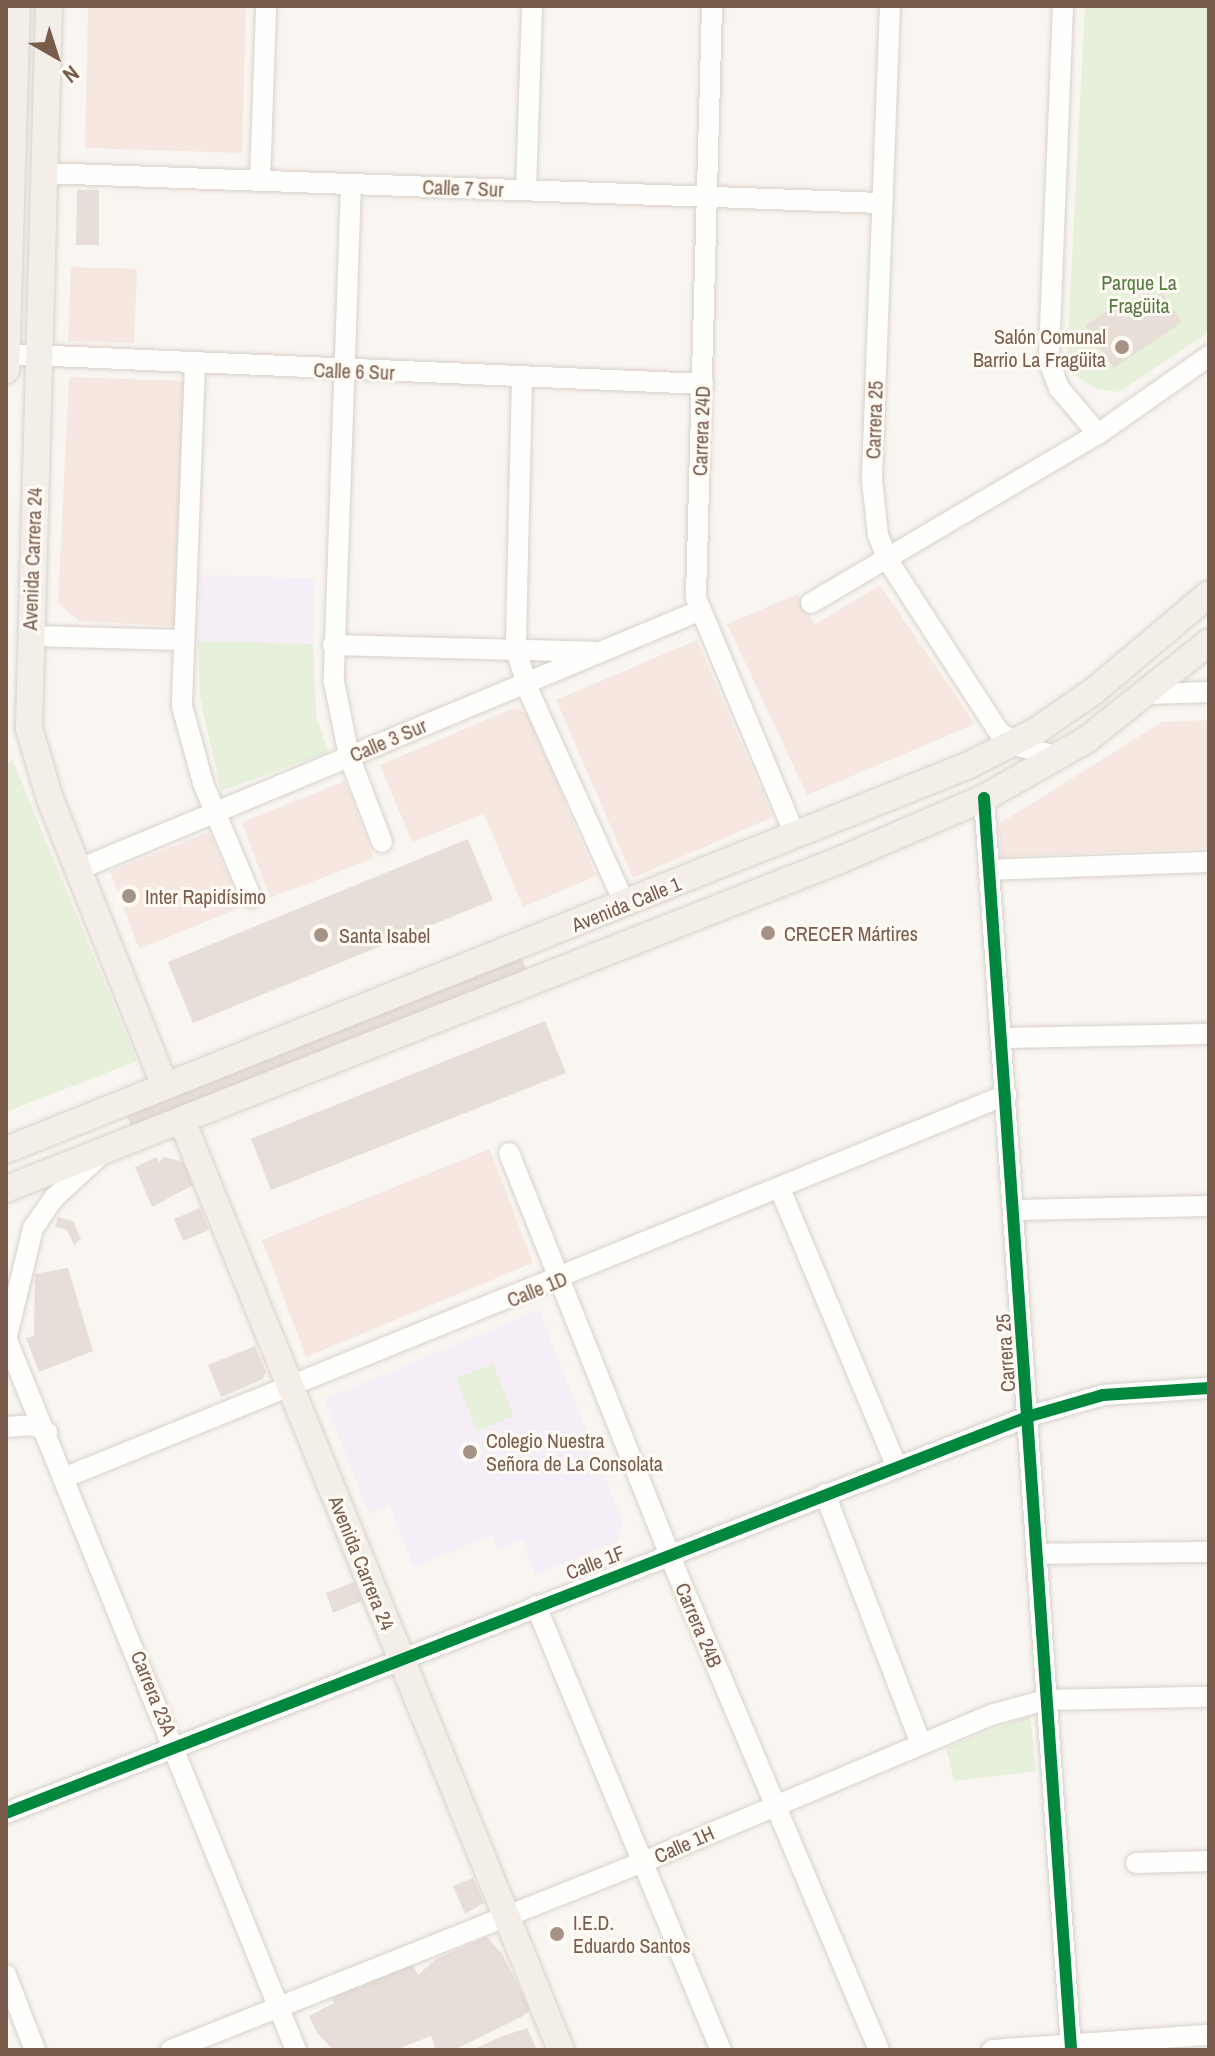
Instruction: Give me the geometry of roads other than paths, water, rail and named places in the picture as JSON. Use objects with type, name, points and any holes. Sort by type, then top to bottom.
[{"type":"main road","points":[[6,370],[9,182],[17,6]]},
{"type":"main road","name":"Avenida Carrera 24","points":[[49,6],[30,636],[32,741],[77,870],[165,1086]]},
{"type":"main road","name":"Avenida Calle 1","points":[[6,1150],[625,904],[1013,743],[1094,691],[1209,594]]},
{"type":"main road","name":"Avenida Calle 1","points":[[6,1189],[984,798],[1060,757],[1149,694],[1209,642]]},
{"type":"main road","name":"Avenida Carrera 24","points":[[182,1121],[561,2050]]},
{"type":"street","points":[[260,181],[266,6]]},
{"type":"street","points":[[526,190],[532,6]]},
{"type":"street","name":"Carrera 24D","points":[[712,6],[695,584],[699,611],[795,835]]},
{"type":"street","name":"Carrera 25","points":[[890,6],[872,480],[878,535],[887,559],[999,732],[1013,743]]},
{"type":"street","points":[[1063,6],[1049,361],[1059,388],[1098,434]]},
{"type":"street","name":"Calle 7 Sur","points":[[43,173],[882,203]]},
{"type":"street","points":[[351,184],[333,645],[339,719],[349,756],[382,842]]},
{"type":"street","name":"Calle 6 Sur","points":[[6,354],[703,384]]},
{"type":"street","points":[[811,603],[1098,434],[1209,356]]},
{"type":"street","points":[[195,364],[182,706],[190,744],[251,897]]},
{"type":"street","points":[[522,377],[516,650],[526,683],[625,904]]},
{"type":"street","name":"Calle 3 Sur","points":[[77,870],[699,611]]},
{"type":"street","points":[[30,636],[183,640]]},
{"type":"street","points":[[333,645],[600,652]]},
{"type":"street","points":[[1149,694],[1209,692]]},
{"type":"street","points":[[1013,743],[1060,757]]},
{"type":"street","name":"Carrera 25","points":[[984,798],[1030,1416],[1036,1554],[1071,2046]]},
{"type":"street","points":[[989,870],[1209,862]]},
{"type":"street","points":[[1001,1038],[1209,1034]]},
{"type":"street","name":"Calle 1D","points":[[66,1477],[559,1280],[1006,1095]]},
{"type":"street","points":[[6,1339],[38,1220],[105,1151]]},
{"type":"street","name":"Carrera 24B","points":[[509,1153],[669,1554],[879,2050]]},
{"type":"street","points":[[780,1189],[897,1467]]},
{"type":"street","points":[[1014,1210],[1209,1206]]},
{"type":"street","name":"Carrera 23A","points":[[6,1339],[66,1477],[296,2050]]},
{"type":"street","name":"Calle 1F","points":[[6,1813],[1030,1416],[1103,1395],[1209,1388]]},
{"type":"street","points":[[6,1427],[33,1425],[47,1432]]},
{"type":"street","points":[[825,1494],[920,1742]]},
{"type":"street","points":[[1036,1554],[1209,1552]]},
{"type":"street","points":[[536,1606],[721,2050]]},
{"type":"street","name":"Calle 1H","points":[[171,2050],[643,1862],[920,1742],[1046,1700],[1209,1697]]},
{"type":"street","points":[[1136,1863],[1209,1861]]},
{"type":"street","points":[[6,1975],[35,2050]]},
{"type":"street","points":[[992,2050],[1209,2035]]},
{"type":"street","points":[[1071,2046],[1107,2050]]},
{"type":"place","name":"Salón Comunal Barrio La Fragüita","points":[[1122,347]]},
{"type":"place","name":"Inter Rapidísimo","points":[[129,896]]},
{"type":"place","name":"CRECER Mártires","points":[[768,933]]},
{"type":"place","name":"Santa Isabel","points":[[321,935]]},
{"type":"place","name":"Colegio Nuestra Señora de La Consolata","points":[[470,1452]]},
{"type":"place","name":"I.E.D. Eduardo Santos","points":[[557,1934]]},
{"type":"park label","name":"Parque La Fragüita","points":[[1139,294]]}]
